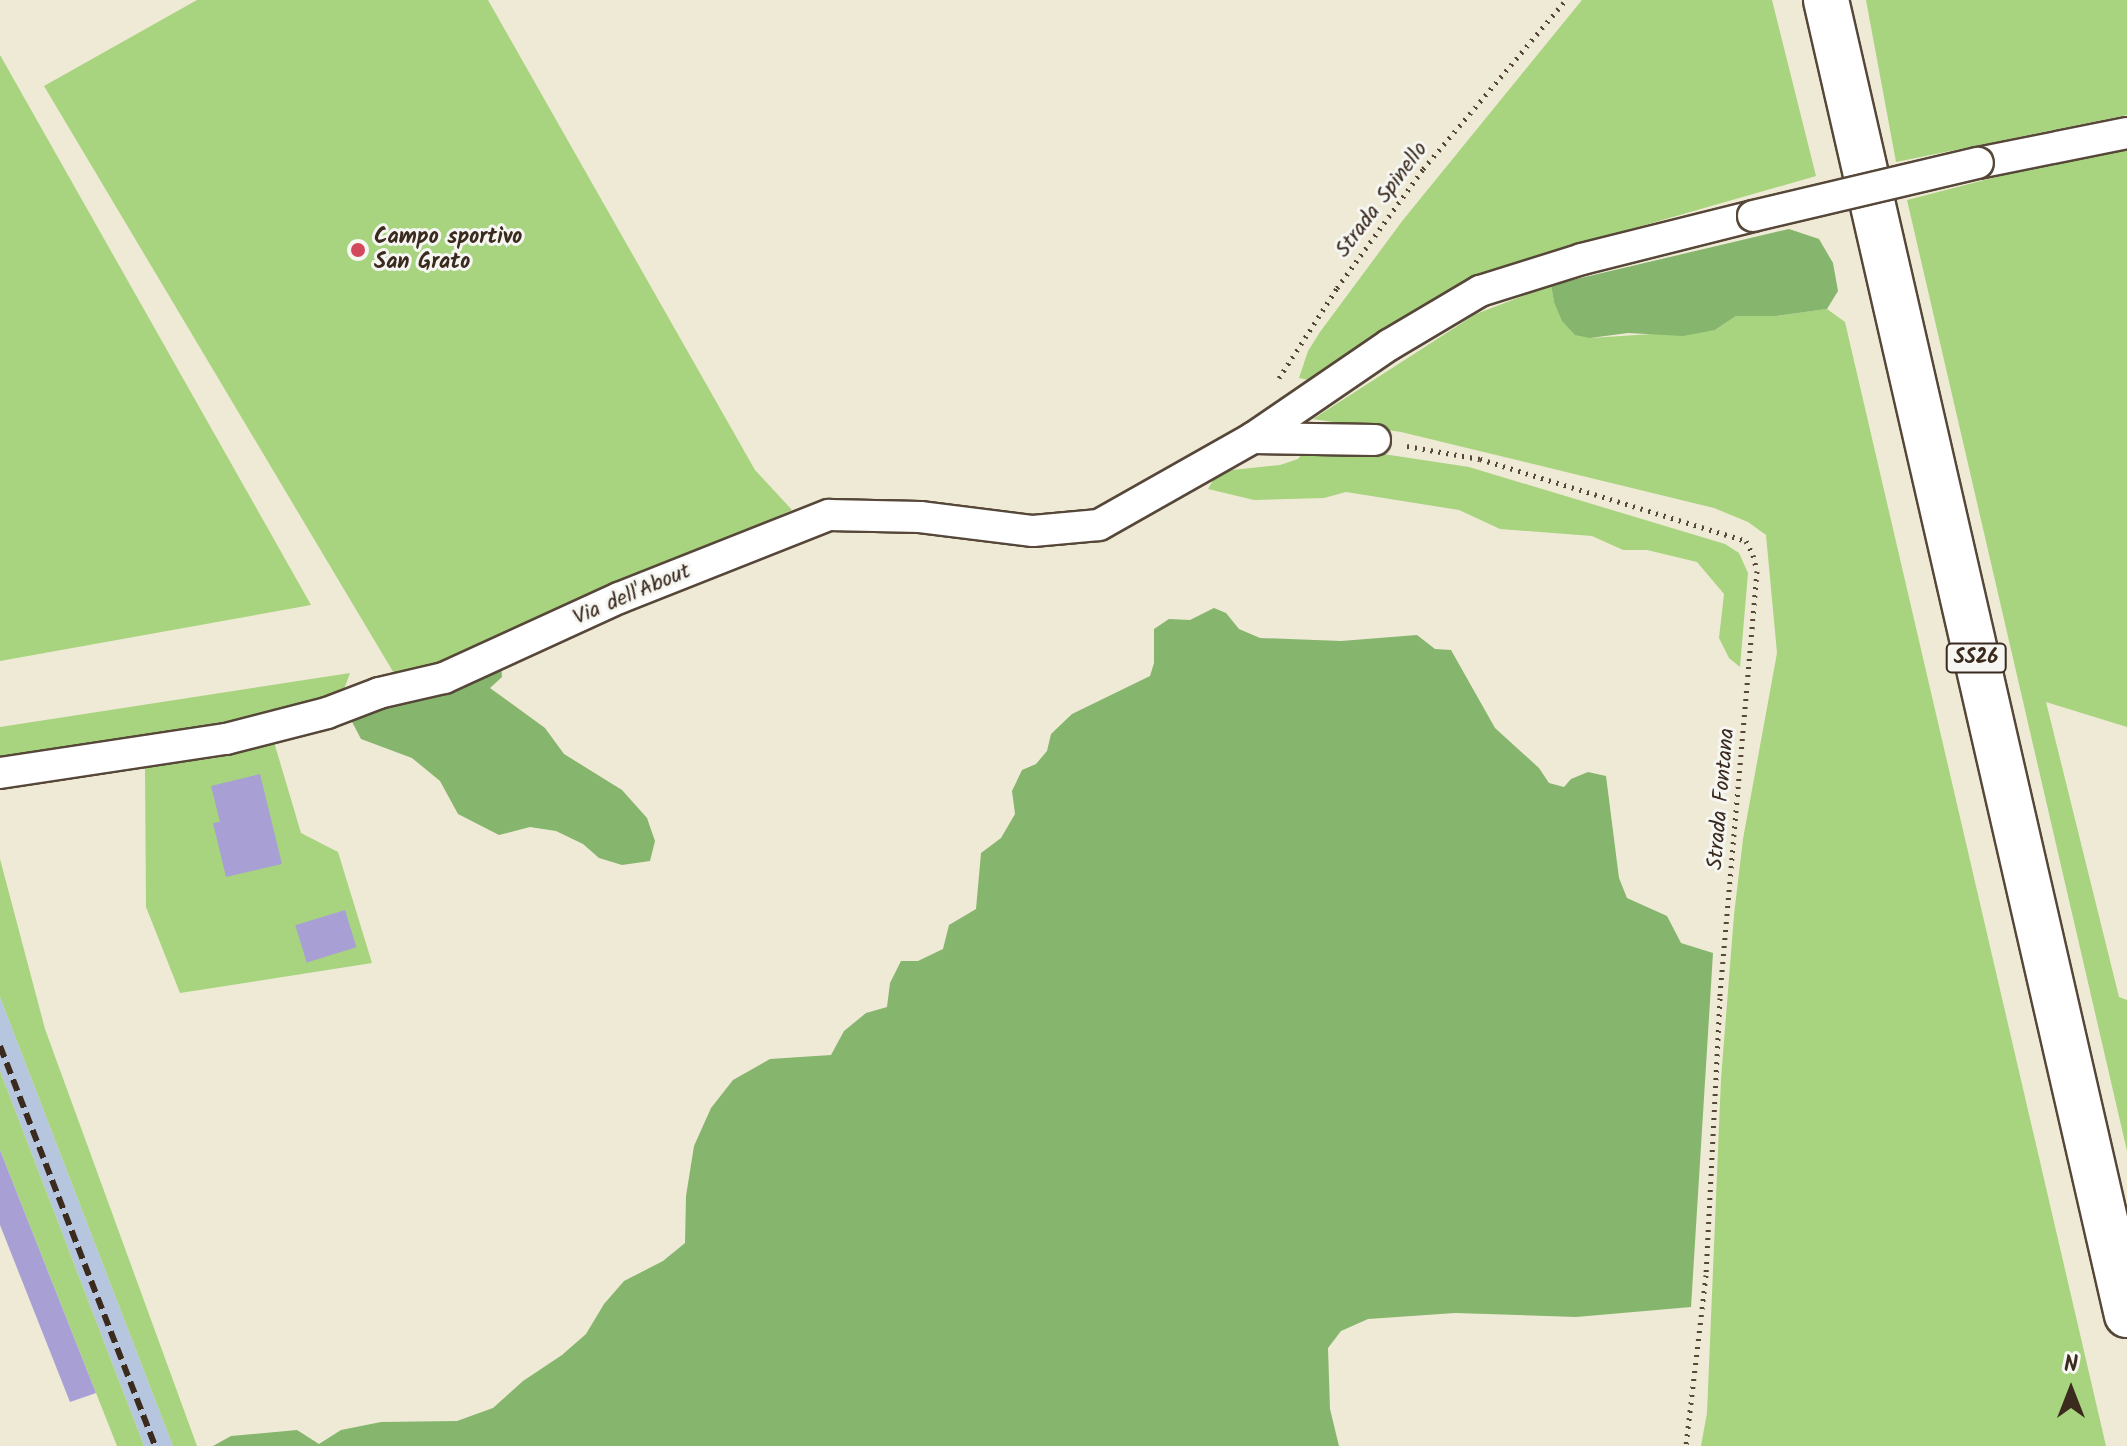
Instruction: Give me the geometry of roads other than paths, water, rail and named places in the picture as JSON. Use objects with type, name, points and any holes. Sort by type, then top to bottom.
[{"type":"main road","name":"SS26","points":[[1826,0],[2127,1315]]},
{"type":"street","name":"Via dell'About","points":[[0,773],[226,739],[327,713],[379,693],[444,678],[619,598],[829,515],[920,517],[1033,531],[1099,525],[1253,438],[1389,345],[1480,291],[1582,259],[1753,216],[1978,163],[2127,133]]},
{"type":"street","points":[[1253,438],[1375,440]]},
{"type":"railway","points":[[0,1046],[155,1446]]},
{"type":"place","name":"Campo sportivo San Grato","points":[[358,250]]}]
